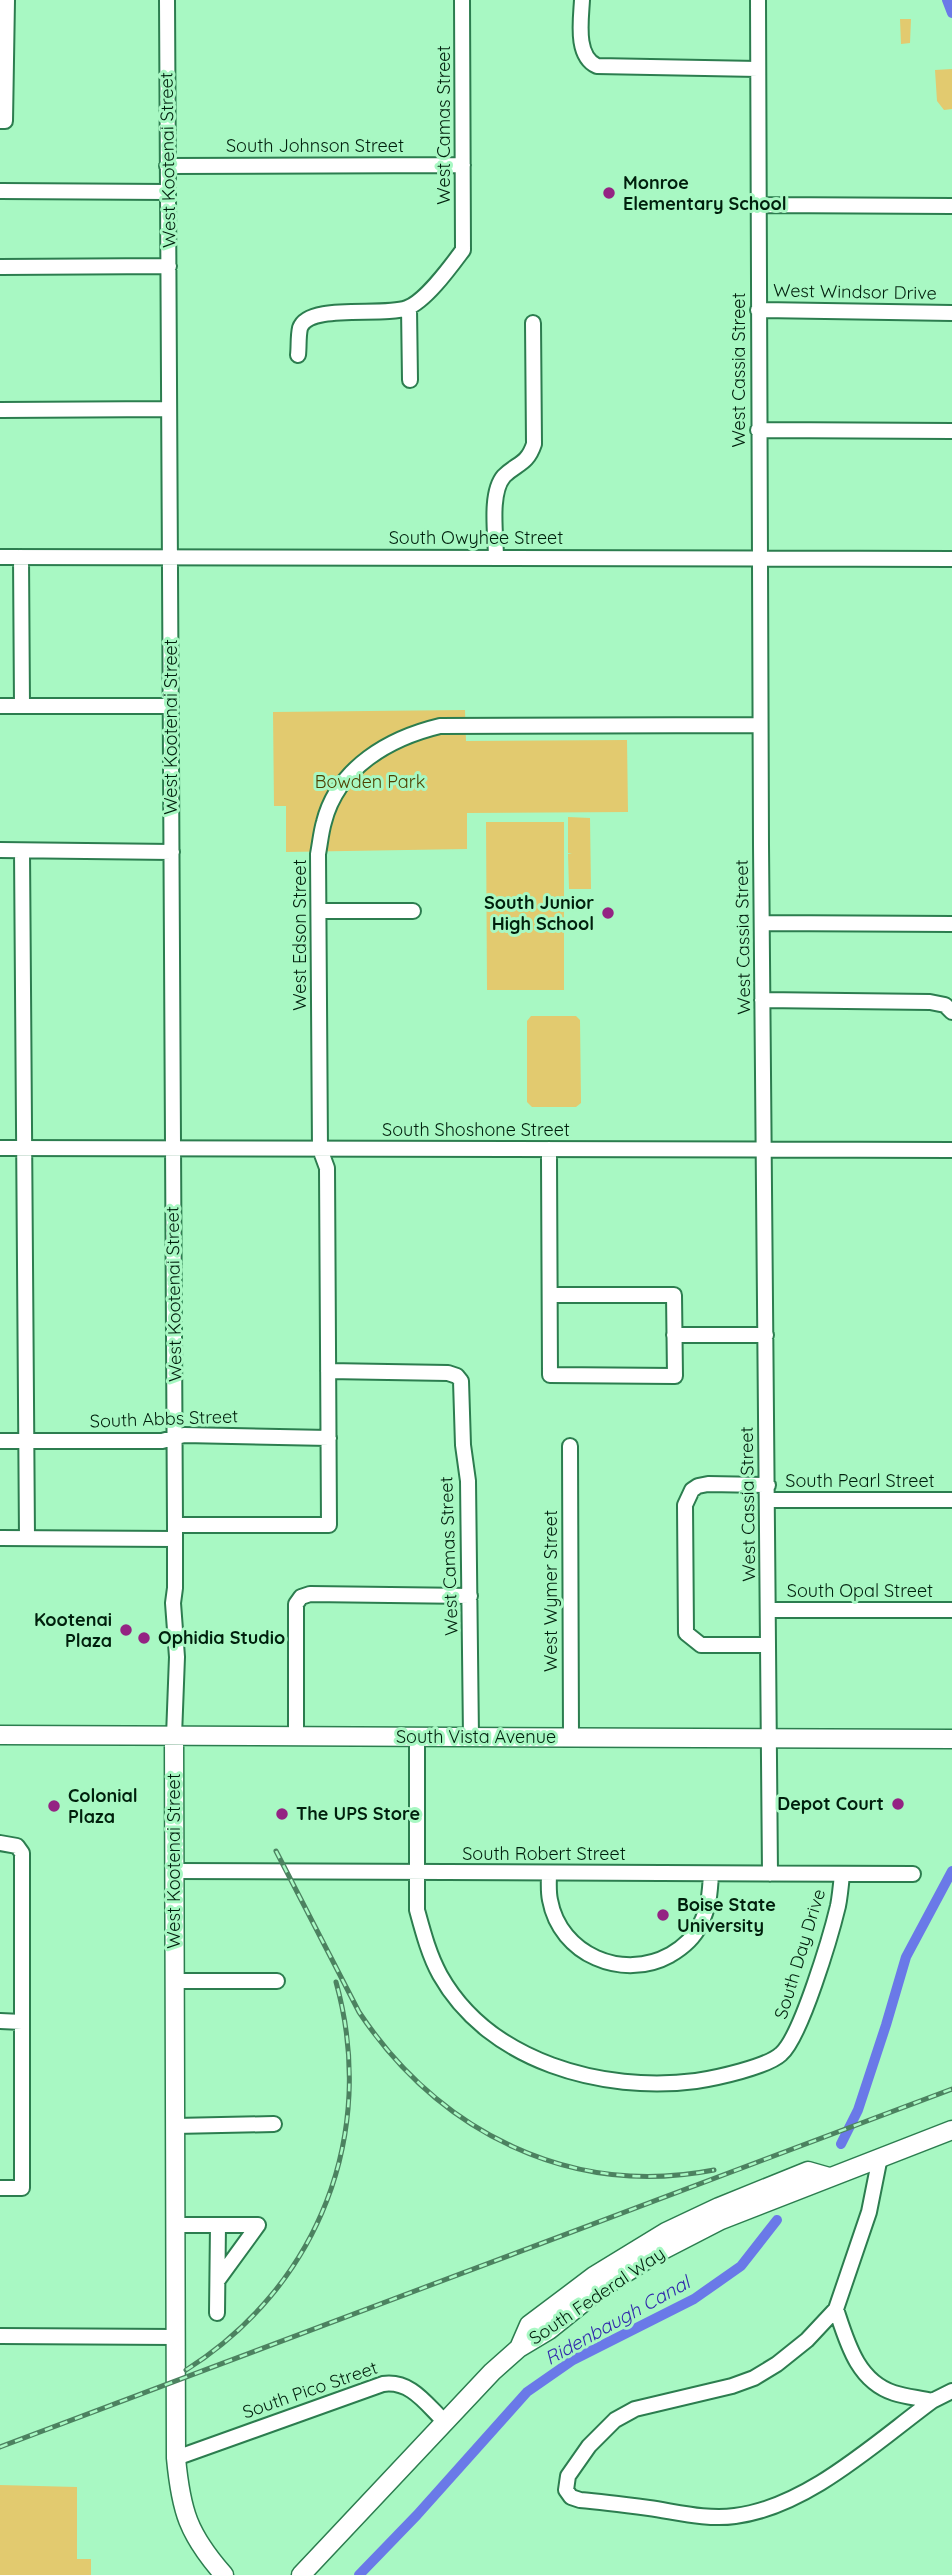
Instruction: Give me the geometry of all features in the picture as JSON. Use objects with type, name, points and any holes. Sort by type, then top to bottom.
[{"type":"main road","name":"South Vista Avenue","points":[[0,1735],[952,1739]]},
{"type":"main road","name":"West Kootenai Street","points":[[174,1736],[176,2458],[183,2509],[203,2550],[224,2575]]},
{"type":"main road","name":"South Federal Way","points":[[301,2575],[445,2422],[519,2348],[549,2330],[600,2289],[657,2253],[721,2220],[952,2130]]},
{"type":"street","points":[[3,121],[7,0]]},
{"type":"street","name":"West Kootenai Street","points":[[167,0],[175,1437],[173,1603],[177,1657],[174,1736]]},
{"type":"street","name":"West Camas Street","points":[[409,308],[438,282],[463,250],[462,0]]},
{"type":"street","points":[[582,0],[582,49],[590,63],[597,66],[758,69]]},
{"type":"street","name":"West Cassia Street","points":[[758,0],[761,923],[770,1874]]},
{"type":"street","name":"South Johnson Street","points":[[167,166],[463,165]]},
{"type":"street","points":[[0,191],[168,192]]},
{"type":"street","points":[[758,205],[952,206]]},
{"type":"street","points":[[0,267],[169,266]]},
{"type":"street","points":[[298,355],[301,327],[307,318],[319,313],[381,313],[409,308],[410,380]]},
{"type":"street","name":"West Windsor Drive","points":[[758,310],[952,313]]},
{"type":"street","points":[[496,558],[496,492],[507,473],[523,464],[534,444],[533,323]]},
{"type":"street","points":[[0,410],[169,409]]},
{"type":"street","points":[[758,430],[952,431]]},
{"type":"street","name":"South Owyhee Street","points":[[0,557],[952,559]]},
{"type":"street","points":[[21,557],[22,706]]},
{"type":"street","points":[[0,706],[171,706]]},
{"type":"street","name":"West Edson Street","points":[[175,1532],[329,1525],[327,1168],[320,1149],[318,854],[324,820],[340,789],[365,758],[414,733],[440,726],[760,725]]},
{"type":"street","points":[[0,850],[172,852]]},
{"type":"street","points":[[22,851],[27,1538]]},
{"type":"street","points":[[319,911],[413,911]]},
{"type":"street","points":[[761,923],[952,923]]},
{"type":"street","points":[[762,1000],[930,1002],[945,1005],[952,1012]]},
{"type":"street","name":"South Shoshone Street","points":[[0,1148],[952,1150]]},
{"type":"street","points":[[549,1149],[550,1376],[674,1376],[674,1295],[550,1295]]},
{"type":"street","points":[[674,1335],[766,1335]]},
{"type":"street","name":"West Camas Street","points":[[328,1371],[448,1373],[457,1376],[463,1388],[463,1444],[468,1481],[471,1595],[471,1737]]},
{"type":"street","name":"South Abbs Street","points":[[0,1441],[162,1441],[184,1435],[328,1438]]},
{"type":"street","name":"West Wymer Street","points":[[570,1446],[570,1737]]},
{"type":"street","name":"South Pearl Street","points":[[766,1646],[701,1645],[686,1633],[685,1506],[692,1490],[708,1484],[768,1492],[952,1500]]},
{"type":"street","points":[[0,1538],[175,1532]]},
{"type":"street","points":[[296,1736],[296,1604],[301,1597],[310,1594],[471,1595]]},
{"type":"street","name":"South Opal Street","points":[[769,1610],[952,1610]]},
{"type":"street","name":"South Day Drive","points":[[417,1737],[417,1910],[441,1976],[454,1995],[488,2029],[528,2056],[586,2076],[641,2085],[674,2084],[714,2078],[768,2061],[781,2054],[795,2036],[804,2011],[838,1904],[842,1874]]},
{"type":"street","points":[[0,1843],[17,1846],[22,1853],[22,2188],[0,2188]]},
{"type":"street","name":"South Robert Street","points":[[174,1871],[913,1874]]},
{"type":"street","points":[[549,1873],[550,1900],[559,1926],[577,1947],[601,1962],[629,1967],[656,1962],[681,1949],[699,1928],[710,1902],[710,1874]]},
{"type":"street","points":[[175,1981],[277,1981]]},
{"type":"street","points":[[0,2021],[22,2022]]},
{"type":"street","points":[[175,2126],[274,2124]]},
{"type":"street","points":[[880,2157],[869,2211],[836,2309],[807,2340],[754,2378],[732,2386],[635,2409],[615,2420],[589,2446],[568,2476],[566,2490],[571,2497],[580,2500],[703,2516],[733,2517],[763,2511],[813,2489],[932,2401],[952,2391]]},
{"type":"street","points":[[175,2225],[258,2225],[218,2281]]},
{"type":"street","points":[[217,2313],[218,2225]]},
{"type":"street","points":[[836,2309],[847,2343],[858,2365],[871,2379],[894,2393],[932,2401]]},
{"type":"street","points":[[0,2336],[175,2337]]},
{"type":"street","name":"South Pico Street","points":[[176,2458],[383,2384],[397,2382],[410,2388],[445,2422]]},
{"type":"green space","points":[[900,19],[911,19],[910,43],[901,44]]},
{"type":"green space","points":[[952,69],[952,109],[944,110],[937,101],[935,70]]},
{"type":"green space","name":"Bowden Park","points":[[465,710],[466,741],[627,740],[628,812],[467,813],[467,849],[286,852],[286,806],[274,806],[273,712]]},
{"type":"green space","points":[[568,817],[590,818],[591,889],[569,889],[568,854],[572,853],[568,853]]},
{"type":"green space","points":[[486,822],[564,822],[564,990],[487,990]]},
{"type":"green space","points":[[531,1016],[576,1016],[580,1020],[581,1103],[576,1107],[532,1107],[527,1102],[527,1021]]},
{"type":"green space","points":[[0,2485],[77,2487],[77,2559],[91,2559],[91,2575],[0,2575]]},
{"type":"waterway","name":"Ridenbaugh Canal","points":[[947,0],[952,13]]},
{"type":"waterway","name":"Ridenbaugh Canal","points":[[841,2144],[858,2110],[906,1957],[952,1871]]},
{"type":"waterway","name":"Ridenbaugh Canal","points":[[359,2575],[417,2515],[527,2392],[573,2360],[694,2299],[741,2266],[777,2220]]},
{"type":"railway","points":[[276,1851],[359,2012],[391,2054],[428,2091],[469,2122],[512,2146],[559,2164],[609,2174],[661,2176],[714,2170]]},
{"type":"railway","points":[[186,2370],[232,2335],[271,2295],[303,2250],[327,2201],[342,2149],[349,2095],[347,2039],[336,1982]]},
{"type":"railway","points":[[0,2447],[952,2089]]},
{"type":"place","name":"Monroe Elementary School","points":[[609,193]]},
{"type":"place","name":"South Junior High School","points":[[608,913]]},
{"type":"place","name":"Kootenai Plaza","points":[[126,1630]]},
{"type":"place","name":"Ophidia Studio","points":[[144,1638]]},
{"type":"place","name":"Depot Court","points":[[898,1804]]},
{"type":"place","name":"Colonial Plaza","points":[[54,1806]]},
{"type":"place","name":"The UPS Store","points":[[282,1814]]},
{"type":"place","name":"Boise State University","points":[[663,1915]]}]
